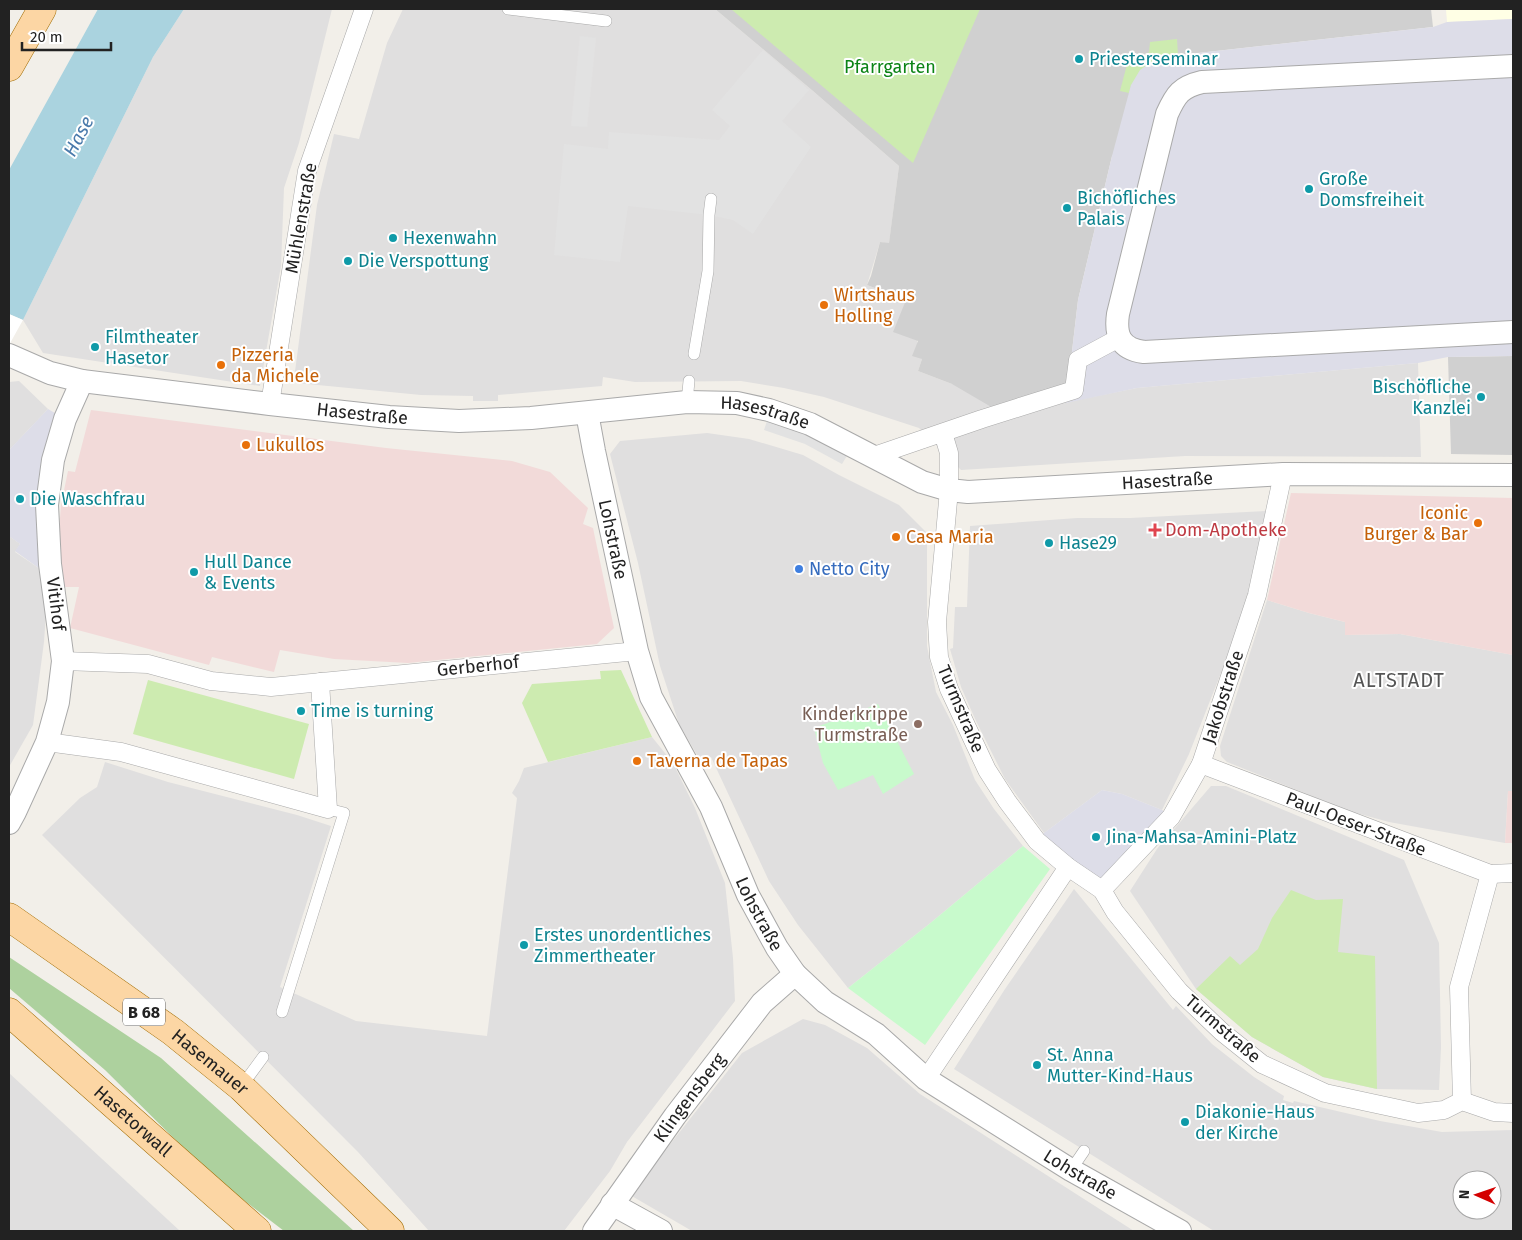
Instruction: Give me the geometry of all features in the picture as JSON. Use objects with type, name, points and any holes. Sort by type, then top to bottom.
[{"type":"main road","points":[[9,67],[42,9]]},
{"type":"main road","name":"Hasemauer","points":[[9,917],[173,1032],[240,1087],[390,1231]]},
{"type":"main road","name":"Hasetorwall","points":[[9,1012],[257,1231]]},
{"type":"street","name":"Mühlenstraße","points":[[270,404],[307,171],[364,9]]},
{"type":"street","points":[[1513,66],[1202,82],[1189,86],[1175,96],[1168,114],[1116,325],[1119,338],[1125,346],[1135,351],[1144,352],[1513,332]]},
{"type":"street","points":[[874,456],[1074,390],[1078,360],[1119,338]]},
{"type":"street","name":"Hasestraße","points":[[9,355],[50,372],[82,381],[389,417],[460,420],[531,418],[588,412],[688,392],[769,410],[810,424],[922,482],[949,490],[968,492],[1283,474],[1513,475]]},
{"type":"street","name":"Vitihof","points":[[9,823],[47,742],[58,702],[63,661],[50,558],[47,505],[53,460],[65,419],[82,381]]},
{"type":"street","name":"Lohstraße","points":[[588,412],[594,451],[637,651],[651,697],[711,808],[748,895],[777,948],[795,974],[825,1002],[876,1034],[926,1079],[1071,1170],[1180,1231]]},
{"type":"street","points":[[943,432],[949,453],[949,490]]},
{"type":"street","name":"Jakobstraße","points":[[1102,890],[1171,816],[1201,764],[1257,595],[1283,474]]},
{"type":"street","name":"Turmstraße","points":[[949,490],[937,622],[939,657],[949,688],[986,770],[1037,841],[1068,867],[1102,890],[1115,912],[1179,991],[1222,1032],[1262,1064],[1325,1094],[1418,1113],[1444,1110],[1462,1101]]},
{"type":"street","name":"Gerberhof","points":[[63,661],[148,664],[211,681],[271,687],[637,651]]},
{"type":"street","points":[[47,742],[120,752],[328,809],[320,682]]},
{"type":"street","name":"Paul-Oeser-Straße","points":[[1201,764],[1490,874],[1513,873]]},
{"type":"street","points":[[926,1079],[1068,867]]},
{"type":"street","points":[[1490,874],[1459,987],[1462,1101],[1494,1112],[1513,1113]]},
{"type":"street","name":"Klingensberg","points":[[594,1231],[675,1116],[762,1003],[795,974]]},
{"type":"street","points":[[612,1204],[661,1231]]},
{"type":"lane","points":[[508,9],[606,21]]},
{"type":"lane","points":[[694,354],[708,271],[711,199]]},
{"type":"lane","points":[[282,1012],[344,813],[328,809]]},
{"type":"lane","points":[[240,1087],[263,1057]]},
{"type":"lane","points":[[1071,1170],[1084,1151]]},
{"type":"shaded area","points":[[184,9],[332,9],[299,143],[284,188],[281,266],[260,386],[43,353],[23,320],[153,57]]},
{"type":"shaded area","points":[[403,9],[715,9],[899,166],[889,244],[880,242],[867,285],[906,300],[922,359],[918,371],[952,384],[1068,385],[1067,402],[1137,388],[1418,363],[1421,457],[1185,456],[961,470],[919,428],[824,397],[741,381],[635,382],[603,377],[602,386],[498,395],[498,401],[473,401],[473,396],[421,395],[297,383],[294,379],[317,205],[334,134],[359,139],[387,43]]},
{"type":"shaded area","points":[[715,9],[1431,9],[1433,27],[1171,56],[1112,156],[1078,300],[1068,385],[993,408],[952,384],[918,371],[922,359],[912,356],[918,341],[893,332],[906,300],[867,285],[880,242],[889,243],[899,166]]},
{"type":"shaded area","points":[[1446,9],[1513,9],[1513,19],[1447,22]]},
{"type":"shaded area","name":"Große Domsfreiheit","points":[[1513,19],[1513,356],[1448,357],[1418,363],[1137,388],[1066,403],[1078,300],[1131,85],[1140,70],[1154,60],[1171,56],[1433,27],[1447,22]]},
{"type":"shaded area","points":[[580,36],[596,38],[587,127],[571,126]]},
{"type":"shaded area","points":[[763,50],[809,90],[782,121],[811,147],[753,234],[733,220],[709,215],[628,206],[620,262],[554,255],[564,144],[608,149],[609,132],[719,140],[730,126],[712,110]]},
{"type":"shaded area","name":"Bischöfliche Kanzlei","points":[[1513,356],[1513,455],[1451,454],[1448,357]]},
{"type":"shaded area","points":[[19,381],[48,409],[9,450],[9,382]]},
{"type":"shaded area","points":[[48,409],[65,419],[40,569],[15,551],[20,544],[9,536],[9,450]]},
{"type":"shaded area","points":[[91,410],[386,448],[512,461],[550,472],[588,508],[583,524],[593,528],[614,628],[597,644],[408,663],[334,659],[280,650],[274,672],[212,657],[209,665],[70,628],[79,587],[63,587],[58,544],[61,505],[68,471],[75,472]]},
{"type":"shaded area","points":[[767,421],[810,435],[848,454],[842,464],[805,444],[764,430]]},
{"type":"shaded area","points":[[707,433],[749,439],[803,455],[899,505],[927,533],[927,646],[936,692],[953,725],[975,780],[994,809],[1023,846],[848,988],[798,925],[769,881],[711,757],[700,760],[679,724],[660,666],[638,563],[610,454],[620,441]]},
{"type":"shaded area","points":[[1291,493],[1513,498],[1513,655],[1400,634],[1345,635],[1345,622],[1267,600]]},
{"type":"shaded area","points":[[1266,511],[1249,589],[1234,640],[1189,754],[1162,810],[1122,794],[1102,790],[1044,833],[1005,779],[961,687],[950,649],[953,648],[955,607],[967,607],[970,526],[1077,518],[1130,518]]},
{"type":"shaded area","points":[[9,536],[20,544],[15,552],[40,569],[47,598],[44,642],[33,725],[9,767]]},
{"type":"shaded area","points":[[1267,600],[1345,622],[1346,635],[1400,634],[1513,655],[1513,791],[1508,791],[1505,843],[1389,822],[1349,811],[1227,762],[1221,756],[1220,746]]},
{"type":"shaded area","points":[[652,737],[673,763],[695,808],[725,883],[733,958],[735,1001],[627,1142],[610,1171],[564,1231],[429,1231],[358,1152],[42,835],[80,798],[97,787],[105,762],[168,782],[297,815],[331,826],[280,987],[356,1021],[487,1036],[517,798],[512,793],[524,768]]},
{"type":"shaded area","points":[[1211,786],[1226,786],[1404,860],[1439,943],[1441,1047],[1439,1090],[1377,1089],[1323,1077],[1252,1037],[1196,989],[1130,891],[1157,849]]},
{"type":"shaded area","name":"Jina-Mahsa-Amini-Platz","points":[[1102,790],[1122,794],[1162,810],[1171,817],[1102,890],[1037,841],[1044,833]]},
{"type":"shaded area","points":[[1508,791],[1513,791],[1513,843],[1505,843]]},
{"type":"shaded area","points":[[1074,889],[1173,1010],[1176,1006],[1212,1044],[1254,1077],[1284,1096],[1283,1100],[1442,1132],[1513,1130],[1513,1231],[1214,1231],[954,1069],[1005,989]]},
{"type":"shaded area","points":[[803,1019],[825,1025],[867,1048],[920,1094],[1134,1231],[692,1231],[630,1195],[742,1053]]},
{"type":"shaded area","points":[[9,1073],[180,1231],[9,1231]]},
{"type":"green space","name":"Pfarrgarten","points":[[731,9],[980,9],[913,163]]},
{"type":"green space","points":[[1177,39],[1178,55],[1171,56],[1131,85],[1129,93],[1120,91],[1130,53],[1133,56],[1141,57],[1149,52],[1150,42]]},
{"type":"green space","points":[[621,670],[652,737],[548,762],[522,703],[532,684],[601,679],[600,671]]},
{"type":"green space","points":[[148,680],[309,724],[294,779],[133,734]]},
{"type":"green space","points":[[878,704],[914,774],[883,794],[873,775],[838,790],[823,763],[814,728]]},
{"type":"green space","points":[[1023,846],[1050,869],[925,1045],[848,988],[928,925]]},
{"type":"green space","points":[[1291,890],[1316,900],[1343,899],[1338,952],[1375,956],[1377,1089],[1323,1077],[1252,1037],[1196,989],[1230,956],[1240,965],[1258,949],[1272,918]]},
{"type":"green space","points":[[9,957],[161,1058],[354,1231],[284,1231],[212,1176],[105,1070],[9,988]]},
{"type":"water","name":"Hase","points":[[98,9],[184,9],[153,57],[23,320],[9,314],[9,170]]},
{"type":"pier","points":[[9,314],[23,320],[9,345]]},
{"type":"place","name":"Priesterseminar","points":[[1079,59]]},
{"type":"place","name":"Große Domsfreiheit","points":[[1309,189]]},
{"type":"place","name":"Bichöfliches Palais","points":[[1067,208]]},
{"type":"place","name":"Hexenwahn","points":[[393,238]]},
{"type":"place","name":"Die Verspottung","points":[[348,261]]},
{"type":"place","name":"Wirtshaus Holling","points":[[824,305]]},
{"type":"place","name":"Filmtheater Hasetor","points":[[95,347]]},
{"type":"place","name":"Pizzeria da Michele","points":[[221,365]]},
{"type":"place","name":"Bischöfliche Kanzlei","points":[[1481,397]]},
{"type":"place","name":"Lukullos","points":[[246,445]]},
{"type":"place","name":"Die Waschfrau","points":[[20,499]]},
{"type":"place","name":"Iconic Burger & Bar","points":[[1478,523]]},
{"type":"place","name":"Dom-Apotheke","points":[[1155,530]]},
{"type":"place","name":"Casa Maria","points":[[896,537]]},
{"type":"place","name":"Hase29","points":[[1049,543]]},
{"type":"place","name":"Netto City","points":[[799,569]]},
{"type":"place","name":"Hull Dance & Events","points":[[194,572]]},
{"type":"place","name":"Time is turning","points":[[301,711]]},
{"type":"place","name":"Kinderkrippe Turmstraße","points":[[918,724]]},
{"type":"place","name":"Taverna de Tapas","points":[[637,761]]},
{"type":"place","name":"Jina-Mahsa-Amini-Platz","points":[[1096,837]]},
{"type":"place","name":"Erstes unordentliches Zimmertheater","points":[[524,945]]},
{"type":"place","name":"St. Anna Mutter-Kind-Haus","points":[[1037,1065]]},
{"type":"place","name":"Diakonie-Haus der Kirche","points":[[1185,1122]]},
{"type":"district","name":"ALTSTADT","points":[[1399,680]]}]
